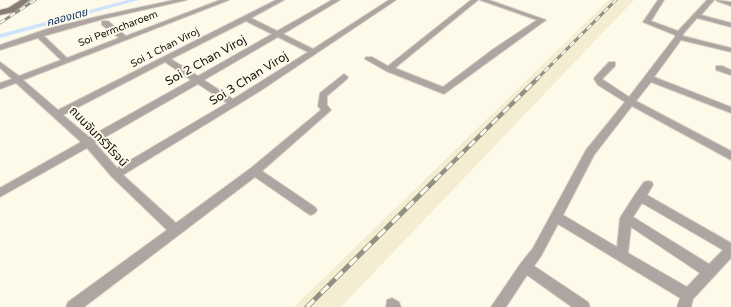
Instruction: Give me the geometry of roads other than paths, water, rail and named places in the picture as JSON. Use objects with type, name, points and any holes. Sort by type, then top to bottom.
[{"type":"street","points":[[0,13],[11,10],[26,0]]},
{"type":"street","points":[[0,48],[102,17],[184,0]]},
{"type":"street","name":"Soi Permcharoem","points":[[0,86],[226,0]]},
{"type":"street","name":"Soi 1 Chan Viroj","points":[[57,114],[281,0]]},
{"type":"street","name":"Soi 2 Chan Viroj","points":[[0,193],[337,0]]},
{"type":"street","name":"Soi 3 Chan Viroj","points":[[116,174],[233,103],[392,0]]},
{"type":"street","points":[[465,0],[473,0]]},
{"type":"street","points":[[389,69],[473,0]]},
{"type":"street","points":[[369,59],[389,69],[444,91],[495,52],[542,20],[483,0]]},
{"type":"street","points":[[661,0],[647,22],[679,35],[731,50]]},
{"type":"street","points":[[498,307],[537,252],[590,153],[630,102],[679,35],[711,0]]},
{"type":"street","points":[[719,0],[731,4]]},
{"type":"street","points":[[696,16],[731,25]]},
{"type":"street","points":[[246,18],[313,52]]},
{"type":"street","points":[[105,23],[124,38]]},
{"type":"street","points":[[40,35],[65,60]]},
{"type":"street","points":[[166,59],[233,103]]},
{"type":"street","name":"ถนนจันทร์วิโรจน์","points":[[0,64],[19,79],[88,142],[116,174],[176,231]]},
{"type":"street","points":[[612,64],[598,79],[599,81],[630,102],[731,156]]},
{"type":"street","points":[[719,68],[731,73]]},
{"type":"street","points":[[73,307],[255,171],[326,110],[322,106],[323,95],[344,77]]},
{"type":"street","points":[[648,78],[731,110]]},
{"type":"street","points":[[255,171],[312,210]]},
{"type":"street","points":[[622,255],[626,218],[648,185]]},
{"type":"street","points":[[556,216],[622,255],[686,301],[731,250],[640,196]]},
{"type":"street","points":[[626,218],[710,272]]},
{"type":"street","points":[[525,267],[583,307]]},
{"type":"waterway","name":"คลองเตย","points":[[0,36],[135,0]]},
{"type":"railway","points":[[0,23],[35,0]]},
{"type":"railway","points":[[537,79],[616,0]]},
{"type":"railway","points":[[435,180],[537,79]]},
{"type":"railway","points":[[307,307],[436,179]]}]
